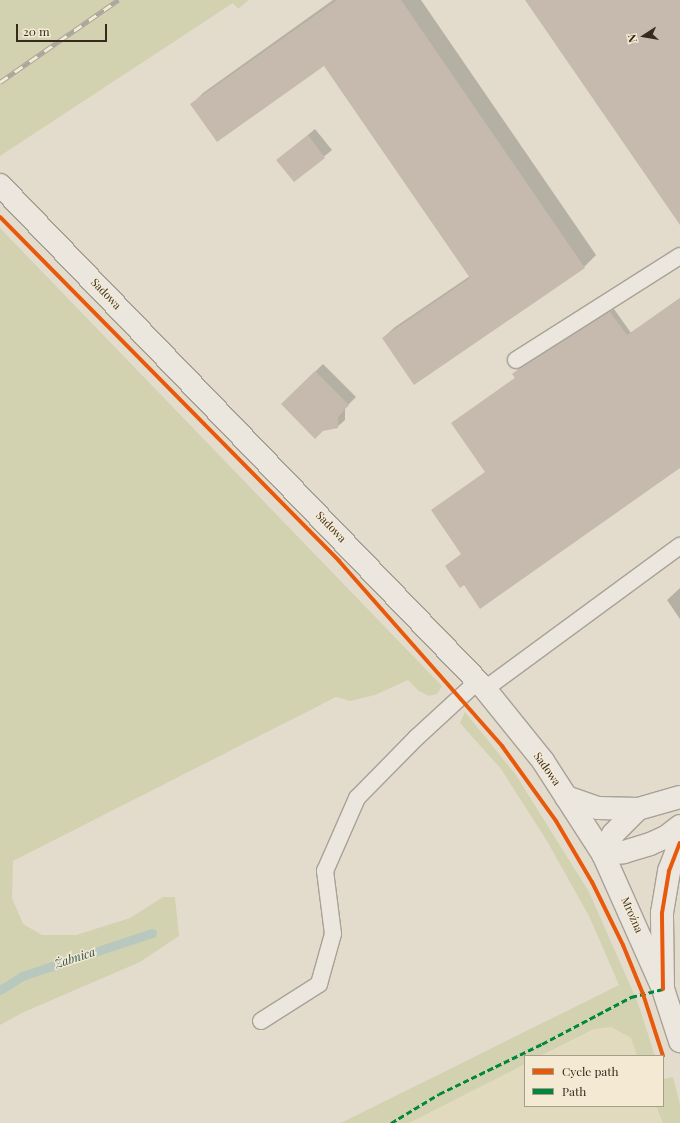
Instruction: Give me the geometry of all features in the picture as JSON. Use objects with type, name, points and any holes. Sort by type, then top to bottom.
[{"type":"main road","name":"Sadowa","points":[[0,185],[481,685],[543,761],[566,797],[598,808],[638,809],[680,796]]},
{"type":"main road","name":"Mroźna","points":[[566,797],[603,854],[663,989],[680,1041]]},
{"type":"main road","points":[[603,854],[613,834],[638,809]]},
{"type":"main road","points":[[603,854],[624,852],[650,844],[666,837],[680,826]]},
{"type":"main road","points":[[663,989],[662,913],[669,872],[680,843]]},
{"type":"lane","points":[[516,360],[680,256]]},
{"type":"lane","points":[[261,1021],[319,984],[333,934],[325,871],[357,798],[416,738],[481,685],[680,546]]},
{"type":"shaded area","points":[[611,1027],[631,1038],[637,1055],[542,1055],[594,1029]]},
{"type":"shaded area","points":[[524,1065],[524,1107],[656,1107],[663,1123],[409,1123]]},
{"type":"green space","points":[[0,0],[249,0],[238,9],[233,3],[0,156]]},
{"type":"green space","points":[[0,228],[442,686],[437,694],[429,696],[419,691],[408,680],[375,695],[350,701],[336,697],[13,861],[12,898],[23,924],[42,935],[76,935],[130,918],[163,897],[175,897],[179,936],[140,962],[24,1012],[0,1025]]},
{"type":"green space","points":[[465,712],[516,775],[589,892],[638,1003],[655,1055],[637,1055],[631,1038],[611,1027],[594,1029],[542,1055],[524,1055],[524,1065],[409,1123],[341,1123],[619,985],[589,916],[547,841],[501,769],[460,723]]},
{"type":"green space","points":[[673,1077],[680,1104],[680,1123],[663,1123],[656,1107],[664,1107],[664,1079]]},
{"type":"building","points":[[337,0],[401,0],[585,268],[414,385],[382,338],[470,278],[324,66],[217,142],[190,104]]},
{"type":"building","points":[[525,0],[680,0],[680,225]]},
{"type":"building","points":[[308,135],[325,158],[294,182],[276,160]]},
{"type":"building","points":[[680,298],[680,468],[480,609],[464,585],[460,588],[445,566],[461,554],[431,510],[485,472],[451,423],[515,378],[512,374],[520,368],[610,312],[627,335]]},
{"type":"building","points":[[315,371],[349,405],[338,417],[338,428],[323,431],[315,439],[281,404]]},
{"type":"waterway","name":"Żabnica","points":[[0,990],[22,976],[152,933]]},
{"type":"railway","points":[[0,82],[118,0]]},
{"type":"marked path","points":[[391,1123],[439,1094],[542,1044],[631,997],[663,989]]},
{"type":"cycle path","points":[[0,217],[339,561],[502,746],[556,821],[592,882],[623,945],[643,994],[663,1055]]},
{"type":"cycle path","points":[[663,989],[662,913],[669,871],[680,843]]}]
